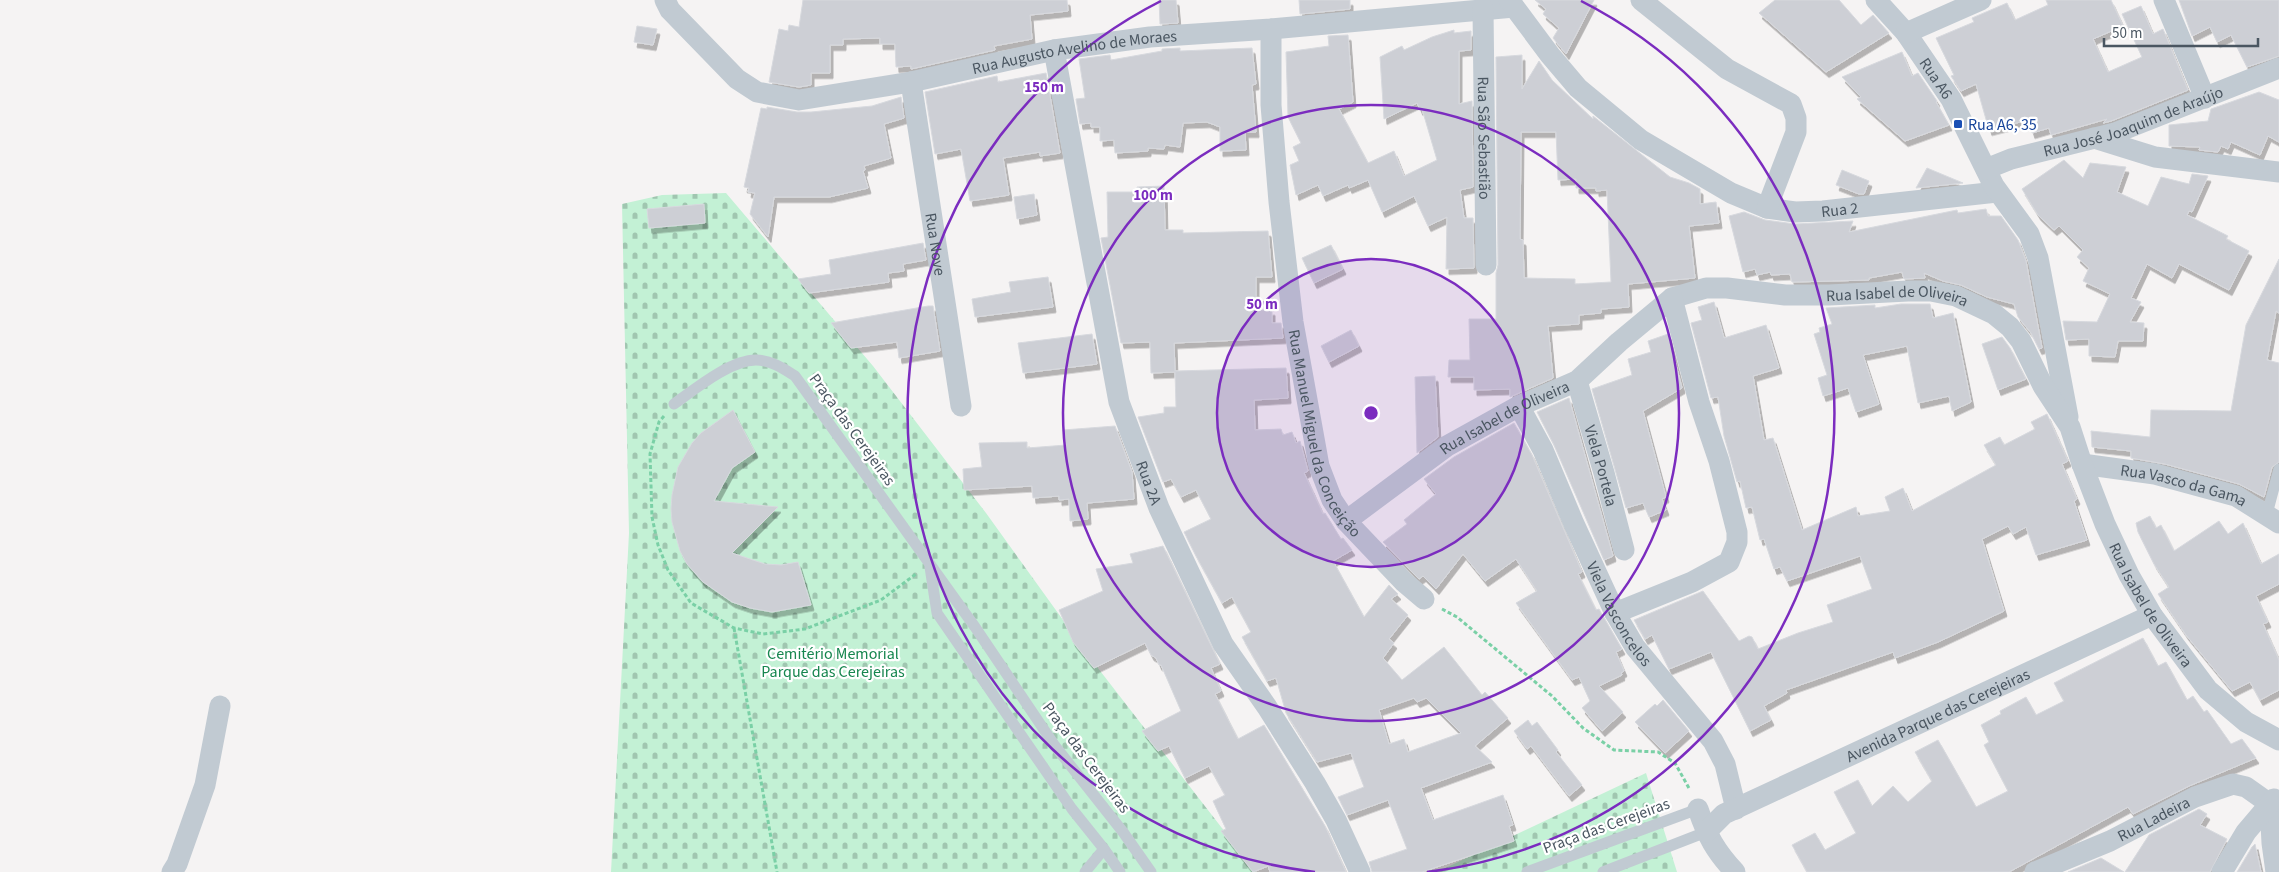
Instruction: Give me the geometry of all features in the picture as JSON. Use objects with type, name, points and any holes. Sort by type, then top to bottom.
[{"type":"street","points":[[1641,0],[1726,70],[1791,104],[1796,118],[1796,132],[1768,208]]},
{"type":"street","name":"Rua A6","points":[[1876,0],[1906,33],[1951,99],[1997,192]]},
{"type":"street","points":[[1906,33],[1981,0]]},
{"type":"street","points":[[2164,0],[2205,98]]},
{"type":"street","name":"Rua 2","points":[[1511,4],[1578,88],[1641,140],[1731,193],[1768,208],[1795,212],[1823,211],[1997,192]]},
{"type":"street","name":"Rua Augusto Avelino de Moraes","points":[[668,5],[737,79],[757,92],[799,100],[911,82],[1054,50],[1150,37],[1271,30],[1483,9],[1511,4]]},
{"type":"street","name":"Rua São Sebastião","points":[[1483,9],[1486,265]]},
{"type":"street","name":"Rua Manuel Miguel da Conceição","points":[[1271,30],[1271,105],[1274,150],[1293,322],[1319,466],[1332,500],[1346,521],[1404,582],[1424,599]]},
{"type":"street","name":"Rua 2A","points":[[1054,50],[1119,402],[1159,508],[1223,644],[1267,707],[1315,783],[1336,820],[1360,872]]},
{"type":"street","name":"Rua José Joaquim de Araújo","points":[[1986,169],[2011,159],[2115,132],[2279,68]]},
{"type":"street","name":"Rua Nove","points":[[911,82],[961,406]]},
{"type":"street","points":[[2094,138],[2155,157],[2279,172]]},
{"type":"street","points":[[1997,192],[2029,234],[2038,258],[2070,427]]},
{"type":"street","name":"Rua Isabel de Oliveira","points":[[1346,521],[1447,446],[1519,406],[1577,381],[1619,342],[1672,298],[1706,288],[1727,288],[1785,295],[1828,296],[1916,291],[1956,296],[1994,314],[2010,327],[2021,340],[2043,386],[2070,427],[2105,524],[2129,575],[2152,615],[2208,690],[2246,722],[2279,740]]},
{"type":"street","points":[[1616,613],[1692,582],[1729,562],[1737,542],[1737,532],[1719,462],[1699,402],[1672,298]]},
{"type":"street","name":"Viela Portela","points":[[1577,381],[1624,550]]},
{"type":"street","name":"Viela Vasconcelos","points":[[1519,406],[1543,450],[1574,524],[1616,613],[1635,647],[1713,741],[1724,764],[1730,812]]},
{"type":"street","name":"Rua Vasco da Gama","points":[[2082,464],[2155,474],[2236,496],[2273,519]]},
{"type":"street","name":"Avenida Parque das Cerejeiras","points":[[1706,832],[1730,812],[2152,615]]},
{"type":"street","points":[[172,872],[177,864],[205,785],[220,706]]},
{"type":"street","name":"Rua Ladeira","points":[[2035,872],[2110,841],[2195,797],[2233,784],[2246,787],[2274,799]]},
{"type":"street","points":[[2222,872],[2246,832],[2274,799]]},
{"type":"street","points":[[2274,799],[2272,843],[2276,872]]},
{"type":"street","points":[[1730,812],[1698,809],[1706,832],[1719,855],[1736,872]]},
{"type":"lane","name":"Praça das Cerejeiras","points":[[674,404],[722,370],[756,360],[779,366],[795,376],[930,563],[1055,746],[1123,832],[1151,872]]},
{"type":"lane","points":[[2273,519],[2279,469]]},
{"type":"lane","name":"Praça das Cerejeiras","points":[[930,563],[937,613],[1072,809],[1120,872]]},
{"type":"lane","name":"Praça das Cerejeiras","points":[[1526,872],[1698,809]]},
{"type":"lane","points":[[1603,872],[1706,832]]},
{"type":"lane","points":[[1085,872],[1104,849]]},
{"type":"path","points":[[674,404],[659,422],[650,454],[650,494],[658,545],[668,570],[691,603],[734,628],[763,634],[805,629],[881,600],[930,563]]},
{"type":"path","points":[[1424,599],[1457,617],[1552,696],[1583,728],[1614,750],[1658,752],[1675,763],[1690,788],[1698,809]]},
{"type":"path","points":[[734,628],[777,872]]},
{"type":"green space","name":"Cemitério Memorial Parque das Cerejeiras","points":[[726,193],[873,366],[986,513],[1094,663],[1256,872],[611,872],[629,533],[622,204],[662,195]]},
{"type":"green space","points":[[1646,773],[1677,872],[1437,872]]},
{"type":"building","points":[[803,0],[1067,0],[1068,11],[1030,15],[1032,39],[994,46],[995,50],[911,69],[911,66],[896,67],[895,44],[880,44],[880,38],[843,39],[843,45],[830,45],[830,73],[811,73],[811,85],[799,87],[769,82],[779,29],[788,31],[789,25],[799,27]]},
{"type":"building","points":[[1159,0],[1176,0],[1178,23],[1160,24]]},
{"type":"building","points":[[1299,0],[1350,0],[1350,9],[1300,14]]},
{"type":"building","points":[[1535,0],[1594,0],[1566,54],[1553,38],[1559,28],[1543,14],[1546,9]]},
{"type":"building","points":[[1775,0],[1839,0],[1861,25],[1873,15],[1889,33],[1826,72],[1759,13]]},
{"type":"building","points":[[2046,0],[2111,0],[2123,26],[2093,39],[2108,72],[2142,57],[2122,14],[2141,6],[2153,34],[2163,29],[2188,90],[2111,121],[2103,123],[2107,119],[2051,135],[2049,128],[2032,133],[2028,120],[1989,130],[1976,84],[1961,91],[1951,76],[1954,75],[1936,38],[1974,22],[1972,18],[2007,3],[2015,20],[2048,5]]},
{"type":"building","points":[[2179,0],[2279,0],[2279,56],[2247,67],[2231,35],[2217,42],[2210,27],[2192,36]]},
{"type":"building","points":[[637,26],[657,29],[653,45],[634,42]]},
{"type":"building","points":[[1454,30],[1454,33],[1471,31],[1471,50],[1459,51],[1459,104],[1472,101],[1473,187],[1460,190],[1464,218],[1473,218],[1474,268],[1446,269],[1447,217],[1428,226],[1414,196],[1382,212],[1368,180],[1349,188],[1348,185],[1323,196],[1318,185],[1296,195],[1290,165],[1299,161],[1293,147],[1301,143],[1288,117],[1286,52],[1329,46],[1328,36],[1348,35],[1353,102],[1339,109],[1368,163],[1394,151],[1404,176],[1437,160],[1422,109],[1420,110],[1417,103],[1384,119],[1380,57],[1402,46],[1404,50],[1432,37]]},
{"type":"building","points":[[1180,48],[1180,51],[1252,48],[1256,84],[1252,85],[1256,132],[1245,132],[1246,150],[1220,151],[1220,127],[1207,122],[1183,123],[1180,147],[1165,145],[1164,149],[1148,148],[1148,151],[1115,153],[1114,140],[1100,141],[1100,127],[1091,127],[1091,123],[1080,124],[1076,99],[1085,98],[1079,59],[1110,55],[1111,60],[1162,51],[1162,49]]},
{"type":"building","points":[[1902,52],[1912,76],[1918,73],[1937,101],[1949,125],[1905,141],[1857,99],[1861,97],[1842,77]]},
{"type":"building","points":[[1522,55],[1522,89],[1539,61],[1552,80],[1593,119],[1593,116],[1670,177],[1700,189],[1700,204],[1716,202],[1719,223],[1689,226],[1695,278],[1628,284],[1629,307],[1601,309],[1601,313],[1579,315],[1579,324],[1548,326],[1553,378],[1510,397],[1510,389],[1474,390],[1474,377],[1448,377],[1449,360],[1470,360],[1469,319],[1496,319],[1496,273],[1498,265],[1496,57]],"holes":[[[1521,132],[1556,132],[1558,180],[1576,179],[1576,188],[1596,188],[1596,191],[1607,190],[1611,282],[1575,284],[1575,279],[1524,278],[1523,240],[1520,239]]]},
{"type":"building","points":[[1046,73],[1060,153],[1040,156],[1040,152],[1003,158],[1009,195],[970,201],[961,149],[935,154],[925,92],[997,76],[998,82]]},
{"type":"building","points":[[2259,92],[2279,100],[2279,142],[2268,136],[2260,155],[2231,142],[2228,149],[2221,146],[2218,152],[2199,150],[2200,147],[2169,146],[2169,125],[2208,121],[2211,109]]},
{"type":"building","points":[[901,97],[904,118],[884,124],[891,158],[864,166],[865,170],[863,171],[868,188],[829,197],[774,197],[768,237],[750,214],[755,193],[748,192],[749,188],[744,187],[761,108],[811,112],[872,106]]},
{"type":"building","points":[[2064,160],[2083,178],[2090,163],[2126,167],[2117,192],[2148,206],[2161,177],[2189,184],[2192,174],[2208,176],[2192,212],[2189,211],[2187,215],[2228,236],[2226,239],[2249,251],[2229,290],[2179,264],[2172,278],[2147,264],[2131,298],[2141,302],[2130,322],[2144,323],[2143,341],[2118,341],[2115,357],[2089,356],[2089,339],[2066,340],[2063,321],[2097,322],[2110,294],[2083,281],[2089,268],[2077,257],[2083,250],[2059,226],[2054,230],[2038,215],[2022,189]]},
{"type":"building","points":[[1927,168],[1963,183],[1916,188]]},
{"type":"building","points":[[1842,170],[1869,181],[1864,194],[1859,194],[1836,185]]},
{"type":"building","points":[[1164,186],[1165,230],[1183,230],[1183,233],[1268,231],[1272,277],[1256,277],[1256,310],[1272,310],[1272,323],[1281,323],[1283,338],[1174,343],[1175,371],[1286,368],[1288,398],[1254,400],[1255,430],[1281,429],[1283,435],[1292,432],[1296,443],[1300,441],[1308,471],[1304,473],[1323,514],[1325,513],[1341,539],[1343,538],[1352,550],[1333,561],[1364,617],[1389,585],[1398,594],[1391,599],[1408,615],[1389,639],[1394,643],[1383,658],[1402,680],[1444,647],[1482,695],[1485,692],[1508,718],[1475,746],[1492,762],[1421,788],[1433,820],[1503,795],[1513,825],[1509,826],[1514,841],[1422,872],[1372,872],[1369,862],[1407,849],[1388,800],[1347,815],[1338,797],[1364,787],[1351,753],[1317,762],[1286,713],[1276,678],[1267,681],[1242,637],[1251,632],[1232,597],[1222,603],[1184,532],[1211,519],[1196,490],[1181,497],[1171,479],[1163,482],[1138,417],[1164,413],[1164,407],[1176,407],[1175,372],[1151,373],[1150,342],[1121,343],[1101,238],[1108,237],[1107,192],[1137,192],[1137,187]],"holes":[[[1414,698],[1417,702],[1426,698],[1461,733],[1408,752],[1404,739],[1389,744],[1379,710]]]},
{"type":"building","points":[[1034,194],[1037,215],[1017,219],[1014,197]]},
{"type":"building","points":[[704,204],[705,223],[649,228],[647,209]]},
{"type":"building","points":[[1986,209],[1988,216],[2001,216],[2018,240],[2026,261],[2042,348],[2039,349],[2031,333],[2018,317],[2014,304],[1987,297],[1961,285],[1943,281],[1924,273],[1925,278],[1904,279],[1902,272],[1869,278],[1869,280],[1792,282],[1790,274],[1771,275],[1770,272],[1757,275],[1755,269],[1743,272],[1729,216],[1744,212],[1765,220],[1795,224],[1853,221],[1849,232],[1957,210],[1958,213]]},
{"type":"building","points":[[923,243],[926,260],[903,264],[904,271],[888,273],[889,282],[809,293],[798,279],[831,274],[829,260]]},
{"type":"building","points":[[1331,245],[1343,269],[1314,283],[1302,258]]},
{"type":"building","points":[[2279,259],[2279,313],[2276,311],[2267,360],[2279,363],[2279,462],[2272,467],[2264,497],[2239,484],[2165,464],[2131,458],[2131,451],[2092,447],[2091,431],[2150,437],[2151,410],[2231,411],[2246,325]]},
{"type":"building","points":[[1048,277],[1053,307],[975,317],[972,299],[1011,292],[1009,282]]},
{"type":"building","points":[[1714,302],[1724,338],[1766,325],[1779,368],[1753,376],[1764,440],[1773,438],[1802,530],[1856,507],[1858,516],[1890,511],[1885,497],[1903,488],[1912,511],[1996,465],[1984,445],[2000,437],[2004,445],[2035,429],[2031,422],[2047,414],[2068,461],[2062,464],[2077,499],[2074,501],[2087,540],[2036,555],[2026,527],[2013,534],[2008,526],[1982,539],[2004,611],[1938,642],[1895,658],[1893,652],[1786,690],[1787,693],[1764,706],[1771,720],[1750,731],[1711,652],[1669,669],[1652,635],[1645,639],[1634,620],[1703,591],[1739,641],[1749,636],[1752,637],[1758,649],[1798,633],[1833,622],[1827,605],[1872,589],[1860,556],[1787,581],[1780,567],[1774,569],[1764,539],[1760,540],[1752,507],[1746,508],[1740,481],[1737,482],[1724,436],[1718,397],[1711,398],[1691,323],[1702,320],[1698,307]]},
{"type":"building","points":[[1901,304],[1930,304],[1933,318],[1953,313],[1971,402],[1952,411],[1949,396],[1918,403],[1907,346],[1863,355],[1879,404],[1856,412],[1848,388],[1823,396],[1818,378],[1827,375],[1814,334],[1820,332],[1819,328],[1832,324],[1826,308],[1875,305],[1875,308]]},
{"type":"building","points":[[933,306],[940,351],[899,358],[897,342],[851,348],[831,323]]},
{"type":"building","points":[[1351,330],[1359,346],[1329,362],[1321,346]]},
{"type":"building","points":[[1092,334],[1097,364],[1023,373],[1018,343]]},
{"type":"building","points":[[1668,334],[1682,388],[1643,411],[1666,497],[1662,499],[1666,510],[1649,517],[1643,503],[1626,508],[1592,389],[1632,375],[1628,359],[1651,352],[1648,341]]},
{"type":"building","points":[[2002,337],[2026,379],[1998,390],[1982,344]]},
{"type":"building","points":[[1435,376],[1438,437],[1417,453],[1415,377]]},
{"type":"building","points":[[1569,398],[1613,556],[1604,560],[1554,445],[1537,412]]},
{"type":"building","points":[[733,410],[755,452],[732,468],[714,501],[778,507],[732,553],[765,564],[781,565],[798,562],[811,605],[772,612],[732,602],[703,582],[687,564],[680,551],[672,522],[671,509],[678,467],[692,443],[701,433]]},
{"type":"building","points":[[1514,423],[1532,455],[1582,572],[1578,574],[1596,610],[1599,609],[1622,649],[1616,652],[1624,671],[1621,673],[1622,675],[1599,686],[1623,712],[1602,731],[1582,708],[1590,701],[1579,677],[1572,680],[1516,603],[1537,591],[1516,559],[1485,581],[1463,554],[1436,589],[1423,576],[1419,579],[1383,542],[1407,524],[1404,520],[1436,494],[1424,479],[1454,457]]},
{"type":"building","points":[[1115,426],[1132,472],[1134,499],[1087,503],[1088,519],[1070,521],[1069,499],[1059,500],[1059,496],[1033,498],[1032,486],[964,490],[963,469],[982,467],[979,443],[1027,442],[1027,448],[1066,445],[1063,430]]},
{"type":"building","points":[[2150,516],[2156,528],[2161,525],[2174,551],[2219,521],[2228,534],[2243,523],[2261,564],[2279,554],[2279,584],[2256,596],[2268,622],[2263,624],[2279,660],[2279,690],[2260,700],[2250,682],[2232,691],[2186,635],[2158,594],[2169,587],[2154,564],[2138,532],[2136,523]]},
{"type":"building","points":[[1163,546],[1220,664],[1211,668],[1221,691],[1215,694],[1238,739],[1264,725],[1325,826],[1346,872],[1270,872],[1268,866],[1253,872],[1221,831],[1226,829],[1213,801],[1225,795],[1209,766],[1185,778],[1169,746],[1158,751],[1142,731],[1181,711],[1161,665],[1151,655],[1145,643],[1094,668],[1073,642],[1059,610],[1103,591],[1096,569],[1133,563],[1130,554]]},
{"type":"building","points":[[2143,638],[2158,666],[2166,662],[2187,700],[2193,696],[2204,712],[2207,710],[2231,744],[2242,739],[2256,758],[2189,786],[2133,814],[2128,807],[2009,872],[1807,872],[1792,845],[1815,833],[1825,850],[1856,833],[1834,792],[1858,780],[1872,806],[1893,786],[1908,802],[1932,781],[1915,752],[1938,740],[1976,807],[2008,791],[1984,745],[1989,742],[1981,725],[2001,714],[2000,711],[2026,697],[2036,715],[2064,701],[2054,683]]},
{"type":"building","points":[[1663,700],[1689,731],[1665,753],[1635,722],[1655,704],[1657,706]]},
{"type":"building","points":[[1528,720],[1532,726],[1537,722],[1558,750],[1556,752],[1582,785],[1569,796],[1531,746],[1527,749],[1514,731]]},
{"type":"building","points":[[2199,809],[2207,814],[2200,825],[2227,839],[2210,872],[2125,872],[2149,835]]},
{"type":"building","points":[[2255,844],[2261,872],[2237,872],[2252,847]]},
{"type":"building","points":[[2101,858],[2124,872],[2068,872]]},
{"type":"place","name":"Rua A6, 35","points":[[1958,124]]}]
